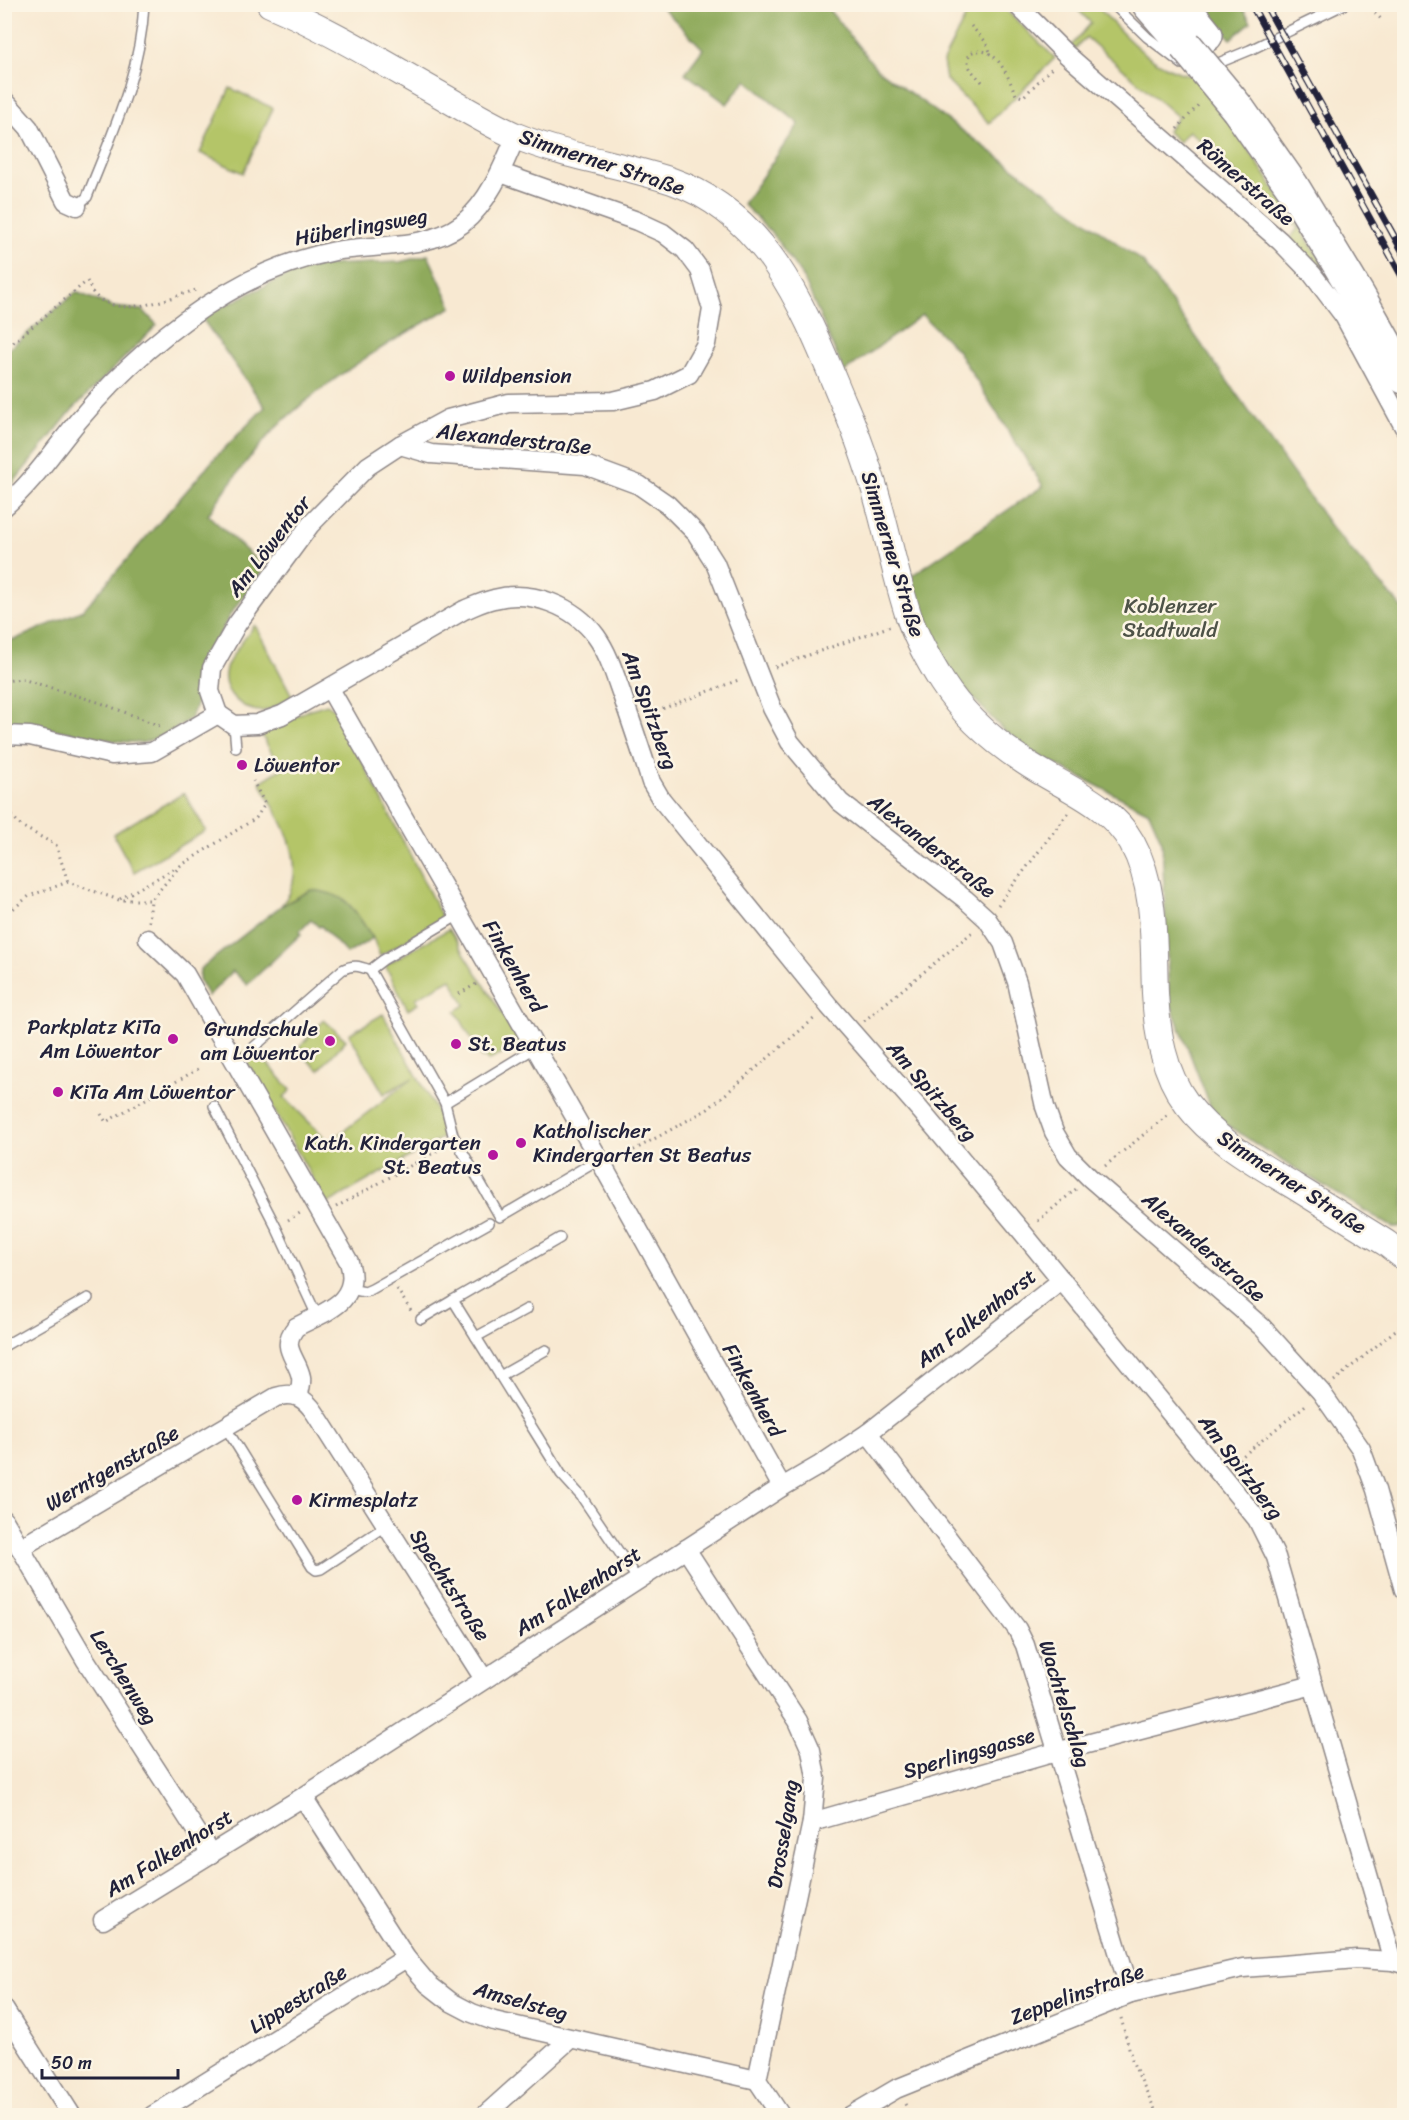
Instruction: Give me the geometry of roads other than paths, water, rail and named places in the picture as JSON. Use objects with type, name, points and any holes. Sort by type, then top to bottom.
[{"type":"highway","points":[[1149,4],[1195,40],[1247,103],[1308,170],[1404,332]]},
{"type":"highway","points":[[1181,4],[1195,40]]},
{"type":"highway","points":[[1247,103],[1292,186],[1404,377]]},
{"type":"street","name":"Simmerner Straße","points":[[270,4],[340,38],[483,120],[516,136],[552,149],[674,182],[708,198],[737,218],[766,248],[792,289],[845,405],[874,486],[910,620],[924,651],[945,687],[971,720],[993,740],[1029,765],[1082,794],[1120,826],[1131,842],[1143,867],[1151,905],[1156,1022],[1166,1064],[1185,1101],[1207,1127],[1249,1159],[1386,1243],[1404,1257]]},
{"type":"street","name":"Römerstraße","points":[[1017,4],[1066,54],[1280,241],[1312,274],[1344,315],[1404,427]]},
{"type":"street","points":[[4,100],[29,128],[66,201],[77,206]]},
{"type":"street","name":"Hüberlingsweg","points":[[4,507],[19,494],[118,376],[167,334],[225,294],[269,270],[298,259],[337,251],[399,245],[443,234],[462,223],[489,192],[501,173],[516,136]]},
{"type":"street","name":"Am Löwentor","points":[[218,714],[210,691],[212,668],[237,624],[310,525],[368,466],[400,445],[448,419],[509,403],[613,401],[656,391],[689,374],[706,344],[712,309],[700,270],[685,250],[663,233],[637,221],[501,173]]},
{"type":"street","name":"Alexanderstraße","points":[[400,445],[431,454],[585,465],[639,484],[668,505],[696,533],[715,563],[772,708],[790,742],[840,802],[965,899],[987,919],[1003,943],[1017,982],[1045,1107],[1054,1132],[1068,1156],[1090,1178],[1262,1327],[1321,1392],[1361,1449],[1376,1490],[1404,1590]]},
{"type":"street","name":"Am Spitzberg","points":[[234,725],[258,724],[282,715],[464,610],[495,599],[520,596],[541,600],[561,608],[580,620],[596,637],[609,660],[651,782],[660,799],[829,1006],[921,1111],[1062,1280],[1257,1519],[1276,1557],[1399,1963]]},
{"type":"street","name":"Finkenherd","points":[[330,689],[602,1163],[782,1487]]},
{"type":"street","points":[[4,735],[30,736],[112,755],[152,752],[218,714],[234,725]]},
{"type":"street","points":[[148,939],[185,974],[349,1262],[352,1275],[350,1289],[343,1300],[296,1328],[288,1341],[302,1380],[298,1396],[291,1394],[276,1397],[226,1428]]},
{"type":"street","name":"Am Falkenhorst","points":[[103,1920],[303,1797],[868,1433],[1062,1280]]},
{"type":"street","name":"Spechtstraße","points":[[298,1396],[310,1406],[484,1679]]},
{"type":"street","name":"Werntgenstraße","points":[[20,1548],[226,1428]]},
{"type":"street","name":"Wachtelschlag","points":[[868,1433],[1017,1629],[1025,1645],[1123,1996]]},
{"type":"street","name":"Lerchenweg","points":[[4,1520],[84,1659],[211,1854]]},
{"type":"street","name":"Drosselgang","points":[[686,1549],[798,1721],[811,1750],[816,1778],[812,1822],[757,2080]]},
{"type":"street","name":"Sperlingsgasse","points":[[812,1822],[1056,1752],[1313,1684]]},
{"type":"street","name":"Amselsteg","points":[[303,1797],[406,1958],[428,1984],[451,2002],[494,2021],[757,2080]]},
{"type":"street","name":"Lippestraße","points":[[152,2115],[406,1958]]},
{"type":"street","name":"Zeppelinstraße","points":[[850,2115],[896,2089],[1123,1996],[1243,1968],[1357,1959],[1399,1963]]},
{"type":"street","points":[[4,2009],[72,2115]]},
{"type":"street","points":[[484,2115],[570,2039]]},
{"type":"street","points":[[757,2080],[781,2115]]},
{"type":"lane","points":[[77,206],[87,197],[128,96],[143,33],[144,4]]},
{"type":"lane","points":[[1113,4],[1147,37],[1182,64],[1216,64],[1345,4]]},
{"type":"lane","points":[[234,725],[236,748]]},
{"type":"lane","points":[[370,970],[382,960],[459,915]]},
{"type":"lane","points":[[254,1047],[342,969],[358,965],[370,970],[445,1103],[456,1141],[500,1217],[602,1163]]},
{"type":"lane","points":[[445,1103],[536,1048]]},
{"type":"lane","points":[[214,1106],[276,1227],[317,1316]]},
{"type":"lane","points":[[350,1289],[365,1292],[489,1223]]},
{"type":"lane","points":[[421,1319],[560,1238]]},
{"type":"lane","points":[[4,1346],[88,1298]]},
{"type":"lane","points":[[453,1300],[561,1474],[581,1496],[638,1580]]},
{"type":"lane","points":[[476,1337],[527,1309]]},
{"type":"lane","points":[[500,1376],[546,1350]]},
{"type":"lane","points":[[226,1428],[316,1570],[321,1569],[386,1526]]},
{"type":"railway","points":[[1251,4],[1404,280]]},
{"type":"railway","points":[[1265,4],[1404,254]]},
{"type":"place","name":"Wildpension","points":[[450,376]]},
{"type":"place","name":"Löwentor","points":[[242,765]]},
{"type":"place","name":"Parkplatz KiTa Am Löwentor","points":[[173,1039]]},
{"type":"place","name":"Grundschule am Löwentor","points":[[330,1041]]},
{"type":"place","name":"St. Beatus","points":[[456,1044]]},
{"type":"place","name":"KiTa Am Löwentor","points":[[58,1092]]},
{"type":"place","name":"Katholischer Kindergarten St Beatus","points":[[521,1143]]},
{"type":"place","name":"Kath. Kindergarten St. Beatus","points":[[493,1155]]},
{"type":"place","name":"Kirmesplatz","points":[[297,1500]]},
{"type":"park label","name":"Koblenzer Stadtwald","points":[[1170,618]]}]
